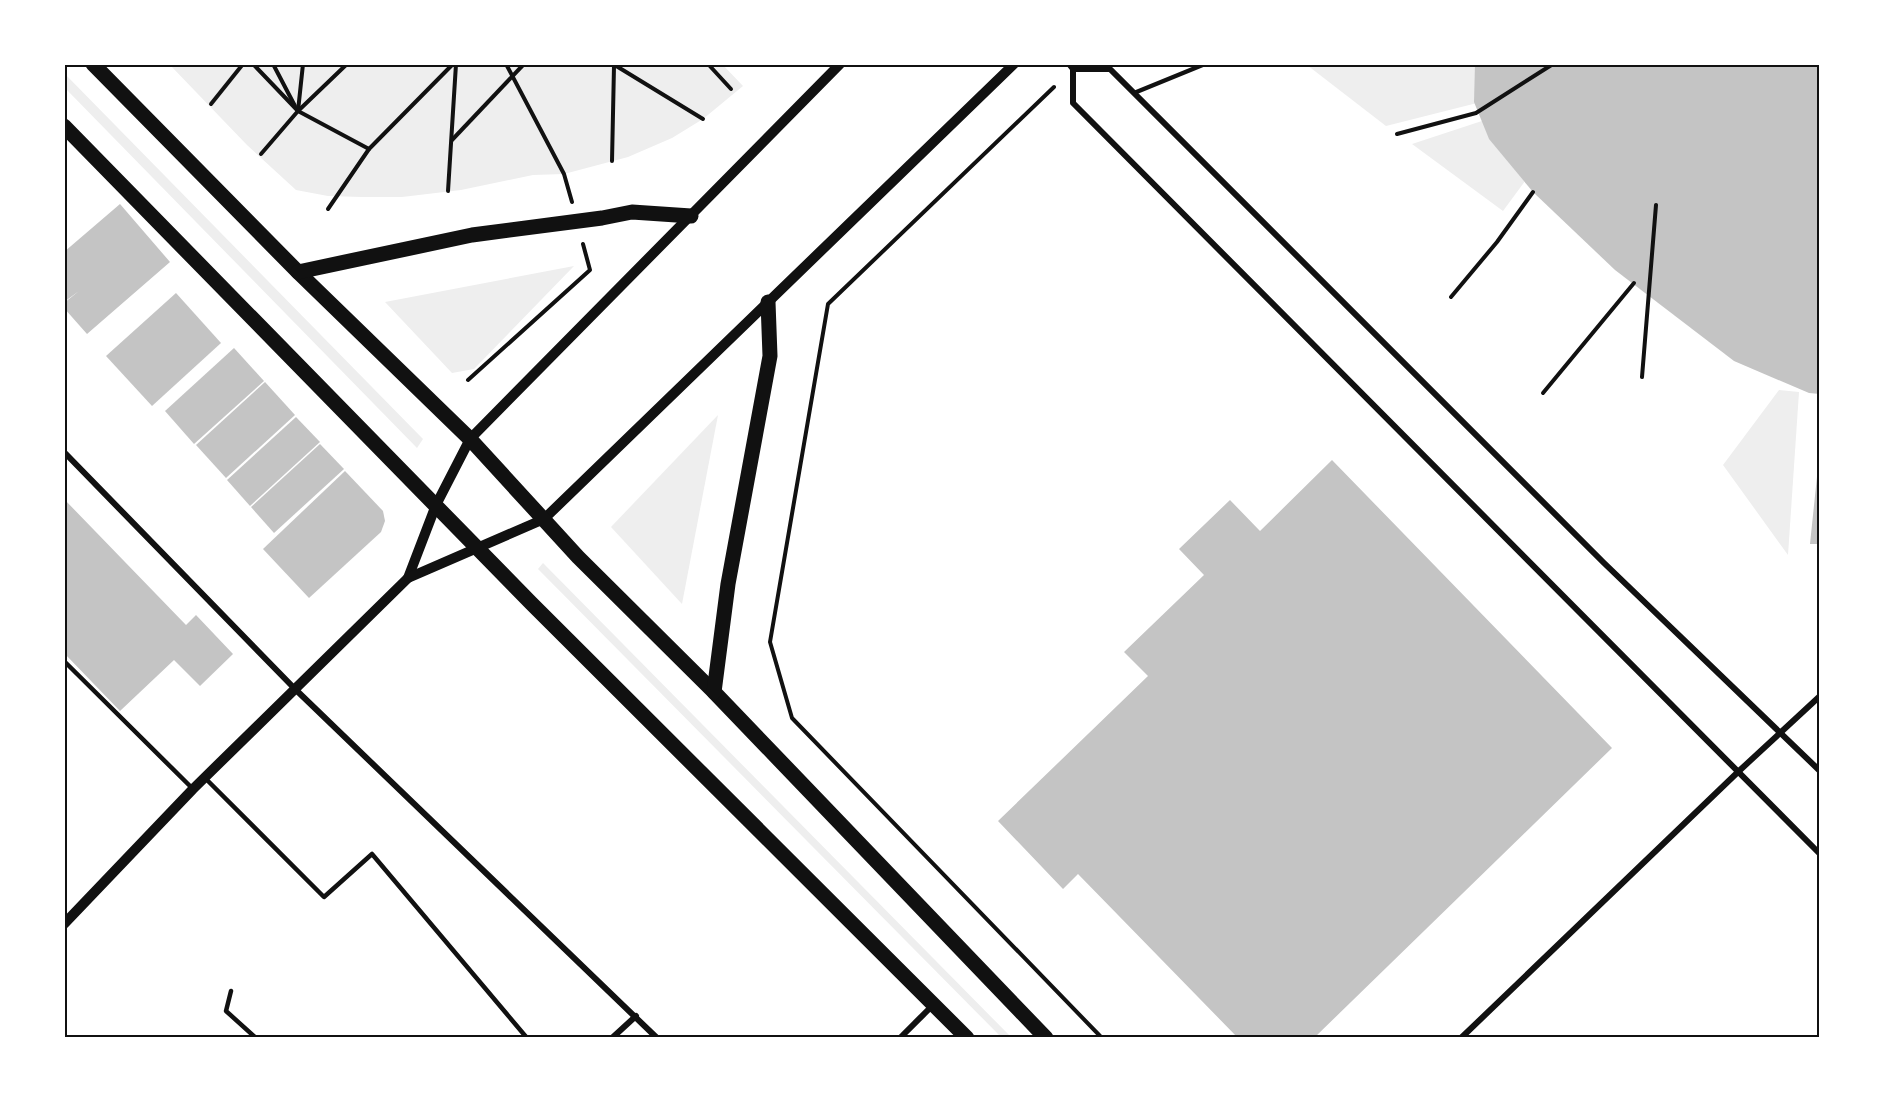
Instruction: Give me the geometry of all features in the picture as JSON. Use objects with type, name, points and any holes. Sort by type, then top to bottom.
[{"type":"main road","points":[[93,64],[298,272],[470,439],[578,557],[714,692],[1046,1038]]},
{"type":"main road","points":[[64,126],[477,547],[968,1038]]},
{"type":"main road","points":[[298,272],[472,235],[632,212],[691,216]]},
{"type":"main road","points":[[714,692],[728,584],[770,356],[768,302]]},
{"type":"street","points":[[408,579],[436,505],[470,439],[840,64]]},
{"type":"street","points":[[64,924],[194,789],[408,579],[544,519],[1014,64]]},
{"type":"street","points":[[1820,771],[1604,563],[1110,69],[1071,67],[1073,103],[1820,854]]},
{"type":"street","points":[[64,452],[295,689],[657,1038]]},
{"type":"street","points":[[1461,1038],[1820,696]]},
{"type":"street","points":[[900,1038],[934,1003]]},
{"type":"street","points":[[612,1038],[636,1016]]},
{"type":"lane","points":[[1134,93],[1205,64]]},
{"type":"lane","points":[[64,661],[194,789]]},
{"type":"lane","points":[[205,778],[324,897],[372,854],[528,1038]]},
{"type":"lane","points":[[231,991],[226,1011],[256,1038]]},
{"type":"path","points":[[211,105],[243,64]]},
{"type":"path","points":[[253,64],[298,111],[369,149]]},
{"type":"path","points":[[273,64],[298,111]]},
{"type":"path","points":[[298,111],[303,64]]},
{"type":"path","points":[[261,154],[298,111],[347,64]]},
{"type":"path","points":[[448,191],[454,64]]},
{"type":"path","points":[[328,210],[369,149],[454,64]]},
{"type":"path","points":[[452,140],[524,64]]},
{"type":"path","points":[[708,64],[731,88]]},
{"type":"path","points":[[1397,134],[1476,113],[1553,64]]},
{"type":"path","points":[[614,65],[703,119]]},
{"type":"path","points":[[612,161],[614,65]]},
{"type":"path","points":[[1071,67],[828,304],[770,642],[792,718],[1102,1038]]},
{"type":"path","points":[[1451,297],[1497,242],[1533,192]]},
{"type":"path","points":[[1642,376],[1656,205]]},
{"type":"path","points":[[1543,393],[1634,283]]},
{"type":"shaded area","points":[[722,64],[743,86],[703,119],[672,138],[628,157],[564,174],[533,175],[461,190],[402,197],[328,196],[296,190],[247,145],[170,65]]},
{"type":"shaded area","points":[[1307,65],[1482,65],[1485,101],[1386,126]]},
{"type":"shaded area","points":[[65,74],[423,439],[417,448],[65,88]]},
{"type":"shaded area","points":[[1488,119],[1528,177],[1503,211],[1412,144]]},
{"type":"shaded area","points":[[574,266],[474,369],[452,373],[385,302]]},
{"type":"shaded area","points":[[1779,390],[1799,392],[1788,555],[1723,465]]},
{"type":"shaded area","points":[[718,415],[682,604],[611,527]]},
{"type":"shaded area","points":[[543,563],[1011,1037],[1001,1037],[538,569]]},
{"type":"building","points":[[1475,64],[1820,64],[1820,394],[1809,393],[1734,361],[1615,270],[1533,192],[1489,139],[1474,102]]},
{"type":"building","points":[[120,204],[170,262],[87,334],[64,308],[64,303],[79,291],[64,302],[64,252]]},
{"type":"building","points":[[176,293],[221,343],[152,406],[106,356]]},
{"type":"building","points":[[234,348],[264,381],[194,444],[165,411]]},
{"type":"building","points":[[265,382],[295,415],[226,478],[196,445]]},
{"type":"building","points":[[296,417],[320,442],[250,506],[227,480]]},
{"type":"building","points":[[320,444],[344,469],[274,533],[251,507]]},
{"type":"building","points":[[1332,460],[1612,748],[1314,1038],[1238,1038],[1078,874],[1063,889],[998,821],[1148,676],[1124,652],[1204,575],[1179,549],[1230,500],[1260,531]]},
{"type":"building","points":[[1818,467],[1820,467],[1820,544],[1810,544]]},
{"type":"building","points":[[345,471],[383,511],[385,521],[381,532],[309,598],[263,549]]},
{"type":"building","points":[[64,499],[186,625],[196,615],[233,654],[200,686],[174,660],[120,711],[64,653]]}]
